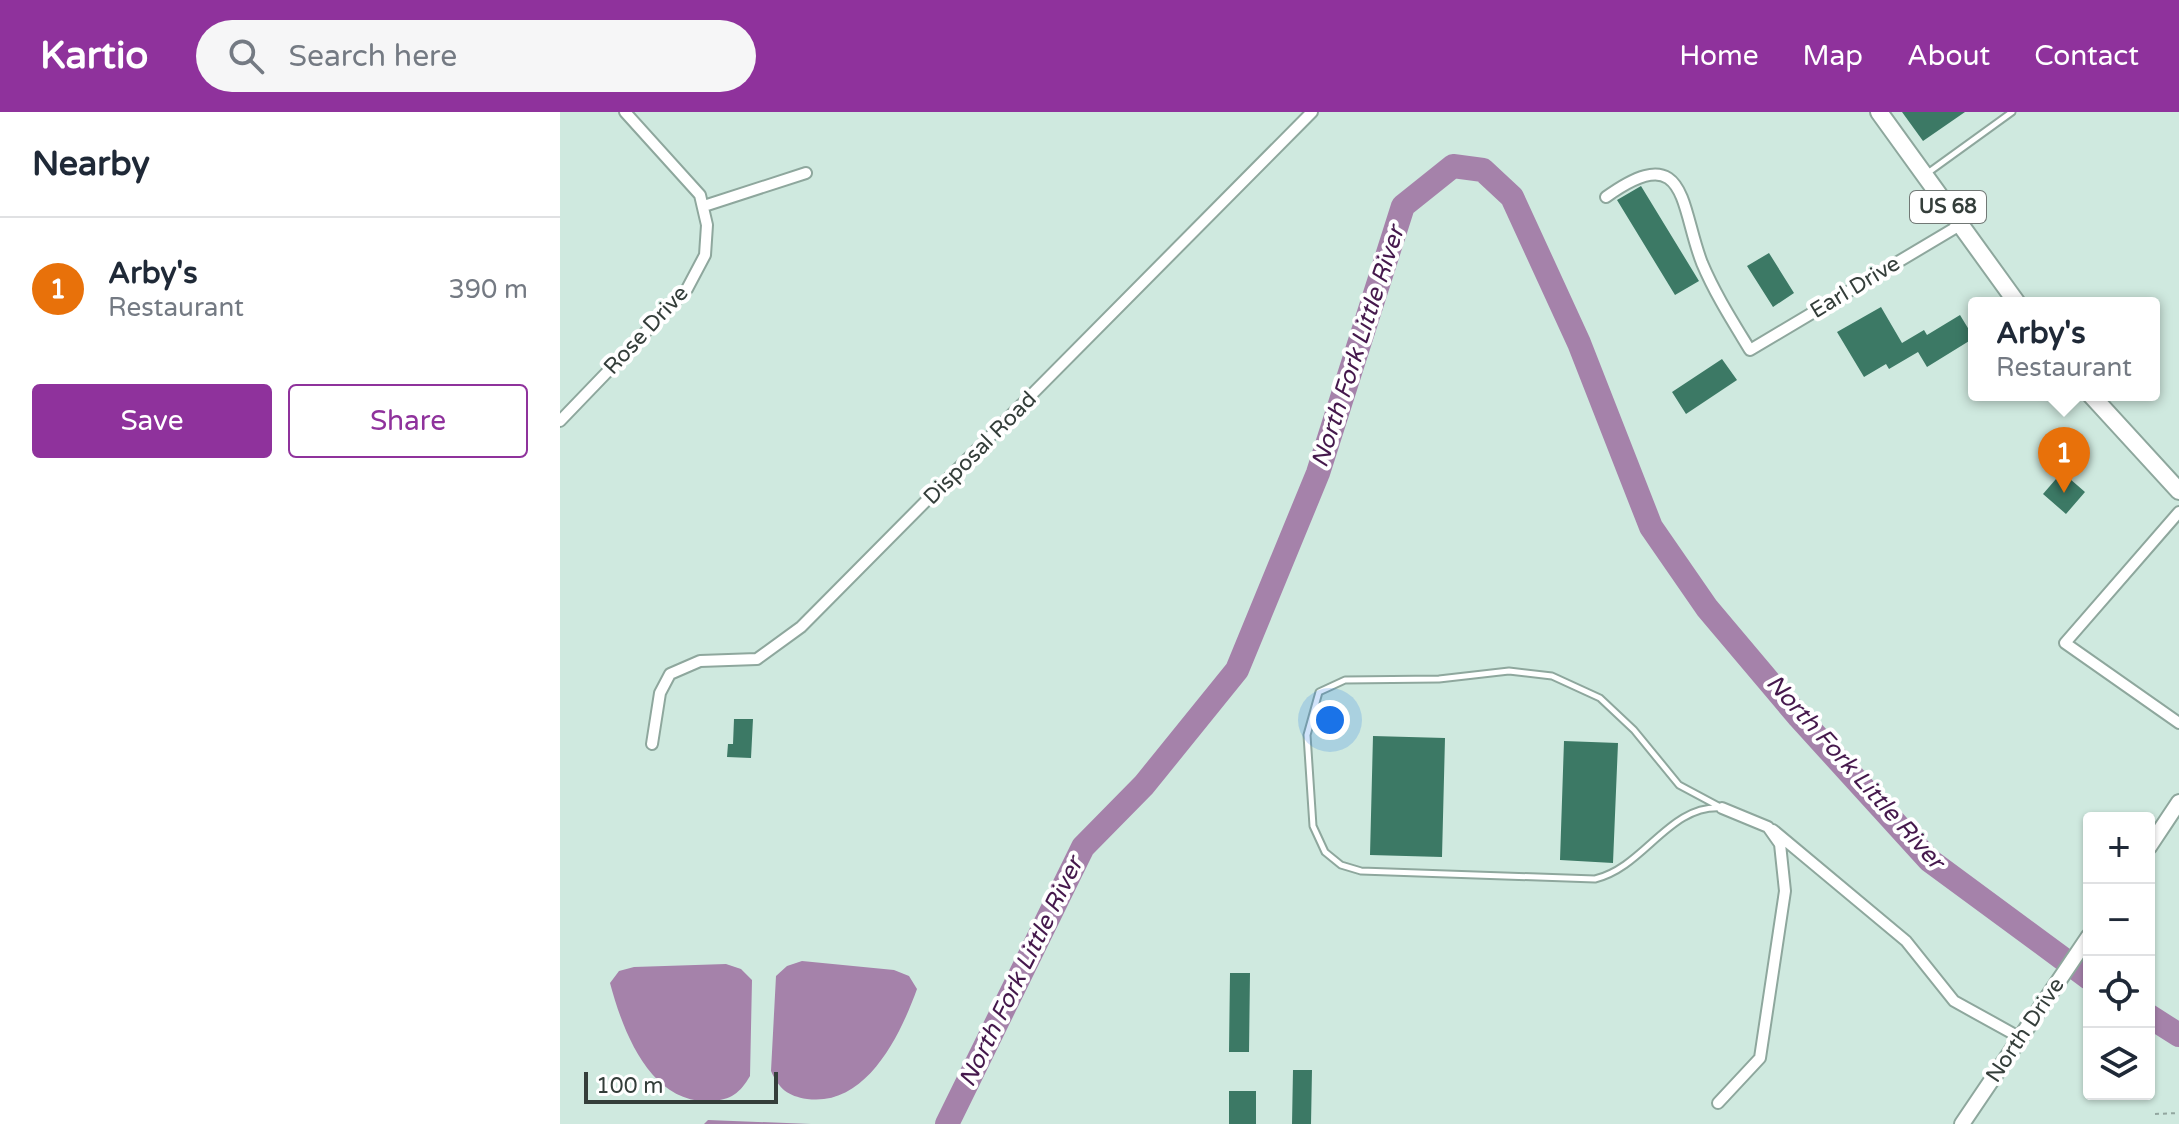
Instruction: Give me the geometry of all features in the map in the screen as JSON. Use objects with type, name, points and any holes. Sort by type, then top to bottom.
[{"type":"main road","name":"US 68","points":[[1879,112],[2013,297]]},
{"type":"main road","points":[[2096,401],[2179,491]]},
{"type":"main road","points":[[2155,838],[2179,802]]},
{"type":"main road","name":"North Drive","points":[[1962,1124],[2083,945]]},
{"type":"street","points":[[625,112],[686,175],[704,206],[806,173]]},
{"type":"street","name":"Disposal Road","points":[[652,744],[660,693],[670,674],[700,661],[757,659],[801,627],[1312,112]]},
{"type":"street","name":"Earl Drive","points":[[1606,197],[1644,174],[1657,174],[1674,184],[1689,211],[1707,276],[1750,350],[1960,225]]},
{"type":"street","name":"Rose Drive","points":[[560,421],[687,289],[705,255],[704,206]]},
{"type":"street","points":[[2179,512],[2065,643],[2179,723]]},
{"type":"street","points":[[1722,808],[1768,827],[1906,941],[1954,1001],[2019,1037]]},
{"type":"street","points":[[1718,1103],[1760,1058],[1785,891],[1780,844],[1768,827]]},
{"type":"lane","points":[[1925,175],[2012,112]]},
{"type":"lane","points":[[1509,671],[1552,676],[1600,698],[1634,730],[1679,785],[1722,808],[1703,809],[1686,815],[1642,855],[1615,873],[1595,879],[1351,868],[1325,852],[1315,836],[1307,735],[1311,712],[1319,692],[1345,680],[1439,679],[1509,671]]},
{"type":"path","points":[[2155,1114],[2179,1113]]},
{"type":"shaded area","points":[[802,961],[894,970],[909,976],[917,989],[901,1027],[878,1065],[847,1092],[828,1098],[807,1099],[789,1094],[777,1083],[771,1071],[776,976],[787,966]]},
{"type":"shaded area","points":[[726,964],[741,969],[752,980],[750,1076],[739,1091],[724,1099],[690,1099],[672,1091],[643,1062],[623,1023],[610,983],[619,971],[634,967]]},
{"type":"shaded area","points":[[708,1120],[811,1124],[704,1124]]},
{"type":"building","points":[[1902,112],[1965,112],[1923,141]]},
{"type":"building","points":[[1641,186],[1699,281],[1675,295],[1617,200]]},
{"type":"building","points":[[1769,253],[1794,293],[1773,307],[1747,266]]},
{"type":"building","points":[[1881,307],[1902,343],[1924,330],[1927,335],[1960,315],[1968,328],[1968,342],[1927,367],[1918,352],[1889,369],[1886,364],[1864,377],[1837,332]]},
{"type":"building","points":[[1722,359],[1737,380],[1686,414],[1672,392]]},
{"type":"building","points":[[2062,472],[2085,492],[2066,514],[2043,494]]},
{"type":"building","points":[[734,719],[753,719],[751,758],[727,757],[728,744],[733,744]]},
{"type":"building","points":[[1373,736],[1445,738],[1442,857],[1370,855]]},
{"type":"building","points":[[1564,741],[1618,743],[1613,863],[1560,860]]},
{"type":"building","points":[[1230,973],[1250,973],[1249,1052],[1229,1052]]},
{"type":"building","points":[[1293,1070],[1312,1070],[1311,1124],[1292,1124]]},
{"type":"building","points":[[1229,1091],[1256,1091],[1256,1124],[1229,1124]]},
{"type":"waterway","name":"North Fork Little River","points":[[947,1124],[1083,847],[1144,785],[1237,670],[1318,473],[1403,206],[1453,166],[1483,170],[1512,197],[1579,343],[1651,527],[1707,608],[1799,717],[1929,860],[2083,974]]},
{"type":"waterway","name":"North Fork Little River","points":[[2155,1020],[2179,1035]]},
{"type":"place","name":"Arby's","points":[[2064,493]]}]
